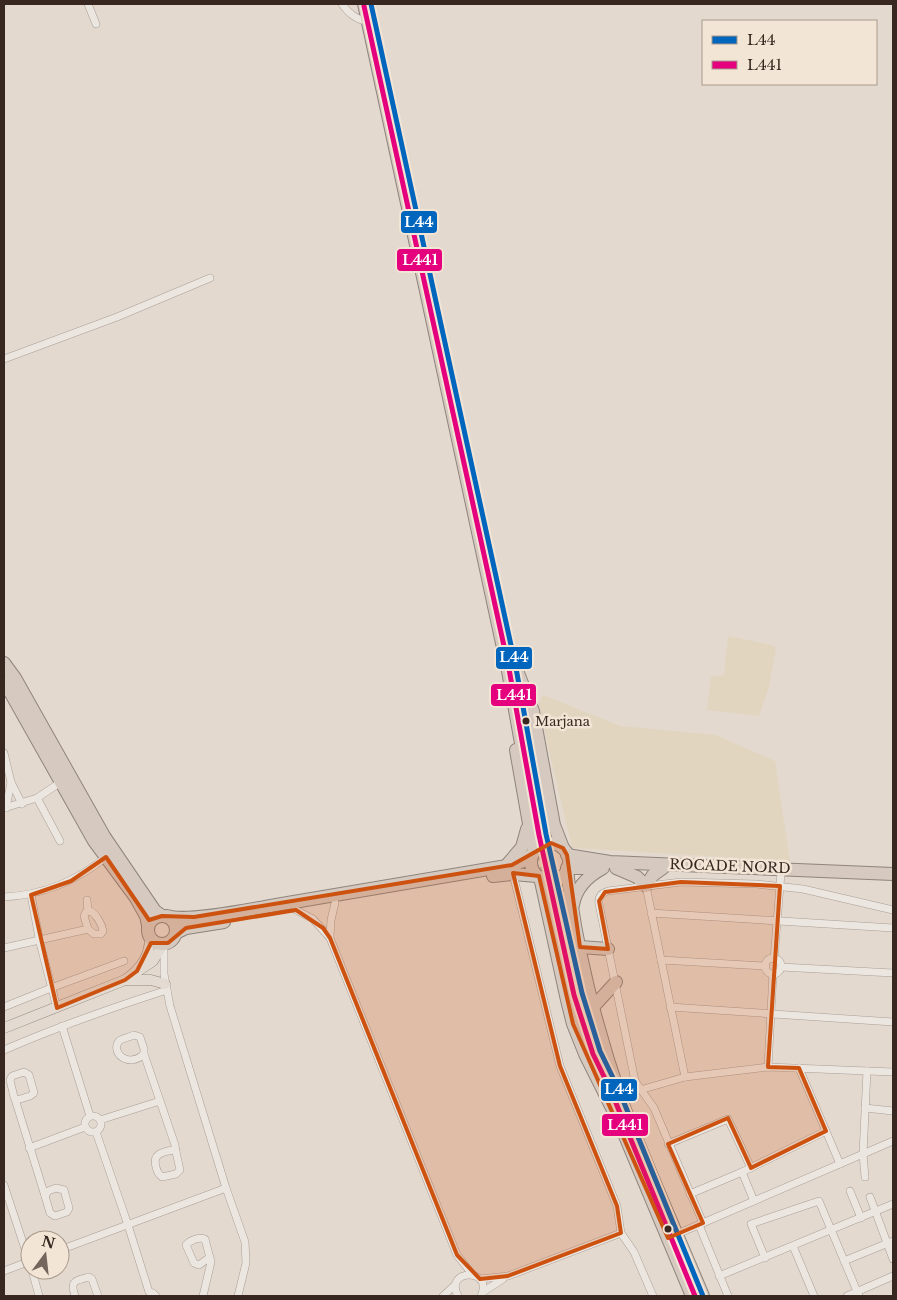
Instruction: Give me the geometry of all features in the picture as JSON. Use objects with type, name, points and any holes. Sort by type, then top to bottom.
[{"type":"highway","points":[[364,4],[512,669],[533,711],[555,831],[565,852],[580,947],[594,1006],[618,1088],[673,1236],[692,1296]]},
{"type":"highway","points":[[371,4],[512,669],[528,759]]},
{"type":"highway","points":[[4,663],[15,678],[104,836],[155,911],[174,922],[176,933]]},
{"type":"highway","points":[[512,669],[510,711],[533,853],[531,863],[538,876],[570,1012],[585,1054],[703,1296]]},
{"type":"highway","points":[[4,681],[94,841],[136,898],[146,916],[148,934],[156,943],[164,944],[171,941],[176,933],[190,927],[296,910],[509,870],[546,843],[555,844],[565,852]]},
{"type":"highway","points":[[509,870],[522,847],[528,824]]},
{"type":"highway","name":"ROCADE NORD","points":[[565,852],[610,862],[893,874]]},
{"type":"highway","points":[[573,907],[576,895],[582,884],[591,875],[603,868]]},
{"type":"highway","points":[[616,868],[637,877],[646,886],[653,875],[663,868]]},
{"type":"highway","name":"ROCADE NORD","points":[[567,869],[663,868],[780,880],[893,880]]},
{"type":"highway","points":[[148,925],[154,918],[164,916],[183,918],[231,913],[509,870],[538,876],[545,880],[554,880],[562,876],[567,869]]},
{"type":"highway","points":[[580,947],[608,949]]},
{"type":"highway","points":[[594,1006],[616,982]]},
{"type":"highway","points":[[604,1093],[586,1023],[618,1088]]},
{"type":"main road","points":[[137,971],[148,950],[150,938]]},
{"type":"main road","points":[[4,1028],[125,980],[153,961],[164,944]]},
{"type":"main road","points":[[125,980],[151,980],[166,987]]},
{"type":"street","points":[[88,4],[96,24]]},
{"type":"street","points":[[342,4],[347,11],[357,18],[368,22]]},
{"type":"street","points":[[4,359],[210,278]]},
{"type":"street","points":[[4,753],[11,782],[22,804]]},
{"type":"street","points":[[11,782],[5,808],[37,798],[61,782]]},
{"type":"street","points":[[37,798],[60,841]]},
{"type":"street","points":[[4,897],[31,895],[52,889],[90,870],[106,857]]},
{"type":"street","points":[[509,870],[556,1051],[566,1082],[617,1206],[621,1233],[634,1252],[653,1296]]},
{"type":"street","points":[[774,959],[780,880]]},
{"type":"street","points":[[728,1296],[690,1194],[654,1108],[635,1081],[608,949],[599,901],[600,897],[608,891],[646,886],[780,880],[826,894],[893,910]]},
{"type":"street","points":[[646,886],[684,1077]]},
{"type":"street","points":[[31,895],[57,1008]]},
{"type":"street","points":[[87,900],[88,911],[84,916],[88,929],[96,934],[101,934],[103,931],[102,926],[93,912],[88,911]]},
{"type":"street","points":[[330,938],[331,920],[335,903]]},
{"type":"street","points":[[296,910],[318,923],[330,938],[457,1255],[459,1267],[455,1289],[458,1296]]},
{"type":"street","points":[[652,913],[893,928]]},
{"type":"street","points":[[4,948],[88,929]]},
{"type":"street","points":[[164,944],[163,965],[166,987],[226,1188],[245,1242],[246,1263],[238,1296]]},
{"type":"street","points":[[774,959],[780,962],[781,967],[780,971],[773,974],[767,971],[766,966],[769,960],[774,959]]},
{"type":"street","points":[[661,960],[766,966]]},
{"type":"street","points":[[4,1007],[124,961]]},
{"type":"street","points":[[781,967],[893,973]]},
{"type":"street","points":[[768,1067],[773,974]]},
{"type":"street","points":[[4,1050],[166,987]]},
{"type":"street","points":[[670,1007],[893,1022]]},
{"type":"street","points":[[62,1026],[90,1116]]},
{"type":"street","points":[[144,1054],[175,1144],[176,1152]]},
{"type":"street","points":[[640,1090],[684,1077],[768,1067],[893,1072]]},
{"type":"street","points":[[799,1068],[840,1164]]},
{"type":"street","points":[[865,1177],[863,1154],[867,1071]]},
{"type":"street","points":[[604,1093],[635,1081]]},
{"type":"street","points":[[15,1099],[45,1196]]},
{"type":"street","points":[[100,1120],[160,1101]]},
{"type":"street","points":[[865,1108],[893,1111]]},
{"type":"street","points":[[90,1116],[96,1116],[100,1120],[101,1126],[96,1132]]},
{"type":"street","points":[[85,1127],[85,1122],[90,1116]]},
{"type":"street","points":[[668,1144],[728,1119],[751,1168]]},
{"type":"street","points":[[29,1148],[85,1127]]},
{"type":"street","points":[[85,1127],[91,1132],[96,1132]]},
{"type":"street","points":[[690,1194],[751,1168],[826,1131]]},
{"type":"street","points":[[96,1132],[149,1292],[156,1296]]},
{"type":"street","points":[[673,1236],[893,1141]]},
{"type":"street","points":[[742,1172],[754,1201]]},
{"type":"street","points":[[4,1185],[20,1232]]},
{"type":"street","points":[[70,1246],[226,1188]]},
{"type":"street","points":[[850,1190],[861,1218]]},
{"type":"street","points":[[870,1197],[875,1212],[890,1242],[893,1259]]},
{"type":"street","points":[[765,1258],[751,1224],[819,1201],[858,1294]]},
{"type":"street","points":[[719,1276],[893,1204]]},
{"type":"street","points":[[480,1279],[508,1276],[621,1233]]},
{"type":"street","points":[[844,1261],[890,1242]]},
{"type":"street","points":[[793,1246],[814,1296]]},
{"type":"street","points":[[457,1255],[473,1275],[480,1279],[483,1285],[482,1295]]},
{"type":"street","points":[[203,1296],[210,1268],[210,1257]]},
{"type":"street","points":[[4,1271],[20,1265]]},
{"type":"street","points":[[443,1296],[465,1275],[473,1275]]},
{"type":"street","points":[[482,1295],[508,1276]]},
{"type":"street","points":[[846,1296],[858,1294],[893,1276]]},
{"type":"street","points":[[75,1296],[72,1287],[75,1281],[88,1277],[92,1279],[98,1296]]},
{"type":"street","points":[[35,1280],[39,1296]]},
{"type":"street","points":[[141,1296],[149,1292]]},
{"type":"highlighted area","points":[[551,843],[563,848],[567,855],[580,947],[608,949],[599,901],[605,892],[681,882],[780,886],[768,1067],[799,1068],[826,1131],[751,1168],[728,1118],[668,1144],[703,1223],[668,1238],[573,1024],[539,876],[513,873],[560,1066],[617,1206],[621,1233],[508,1276],[480,1279],[457,1255],[330,938],[323,928],[296,910],[186,928],[168,943],[151,943],[137,971],[125,980],[57,1008],[31,895],[71,881],[106,857],[149,920],[162,916],[194,917],[512,865]]},
{"type":"shaded area","points":[[728,636],[772,645],[776,648],[769,687],[759,716],[707,710],[711,677],[724,675]]},
{"type":"shaded area","points":[[543,695],[620,726],[716,735],[775,761],[790,861],[572,848],[538,704]]},
{"type":"tunnel","points":[[524,760],[549,889],[582,1024]]},
{"type":"transit line","name":"L44","points":[[371,4],[516,668],[546,834],[582,993],[600,1051],[618,1088],[703,1296]]},
{"type":"transit line","name":"L441","points":[[364,6],[509,669],[539,835],[574,995],[593,1054],[611,1091],[695,1296]]},
{"type":"place","name":"Marjana","points":[[526,721]]}]
